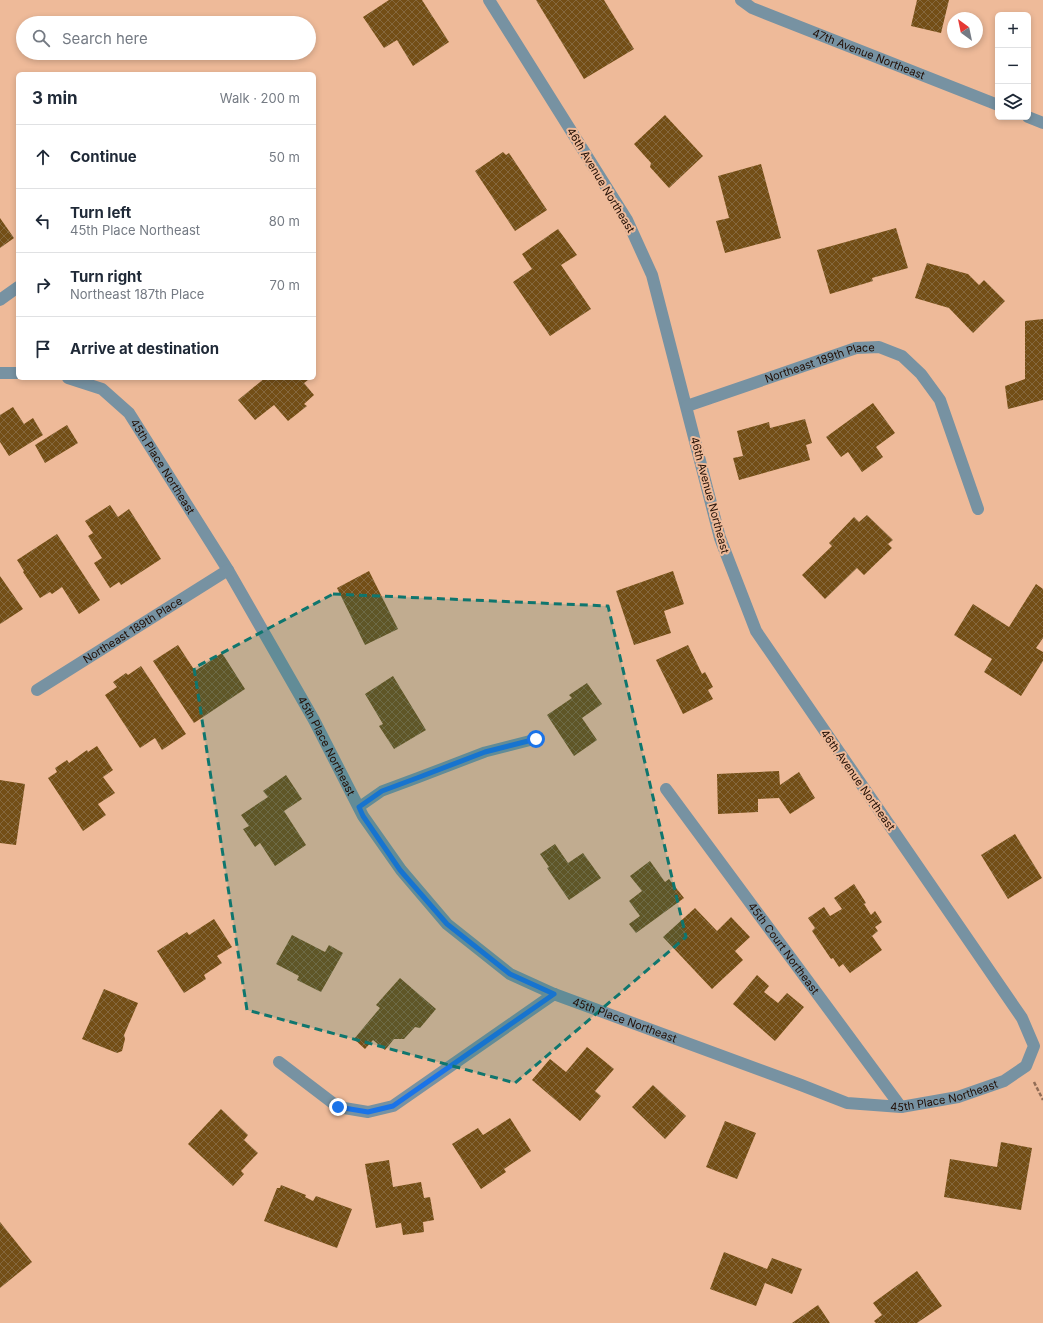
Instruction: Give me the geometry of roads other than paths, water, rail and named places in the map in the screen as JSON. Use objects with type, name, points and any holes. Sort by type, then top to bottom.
[{"type":"street","name":"46th Avenue Northeast","points":[[488,0],[627,220],[652,275],[720,538],[756,632],[1022,1018],[1034,1046]]},
{"type":"street","name":"47th Avenue Northeast","points":[[741,0],[752,8],[995,104]]},
{"type":"street","points":[[1031,118],[1043,123]]},
{"type":"street","points":[[0,300],[16,288]]},
{"type":"street","name":"Northeast 189th Place","points":[[687,406],[856,348],[879,347],[902,356],[921,374],[940,400],[978,509]]},
{"type":"street","points":[[0,372],[16,373]]},
{"type":"street","name":"45th Place Northeast","points":[[74,380],[102,389],[129,413],[228,570],[314,720],[363,816],[400,870],[447,924],[510,974],[554,994],[847,1103],[901,1107],[958,1097],[1004,1081],[1026,1066],[1034,1046]]},
{"type":"street","name":"Northeast 189th Place","points":[[37,690],[228,570]]},
{"type":"street","name":"45th Court Northeast","points":[[666,789],[901,1107]]},
{"type":"street","points":[[279,1062],[338,1107],[368,1112],[393,1106],[554,994]]},
{"type":"lane","points":[[359,807],[382,791],[410,780],[485,752],[536,739]]}]
